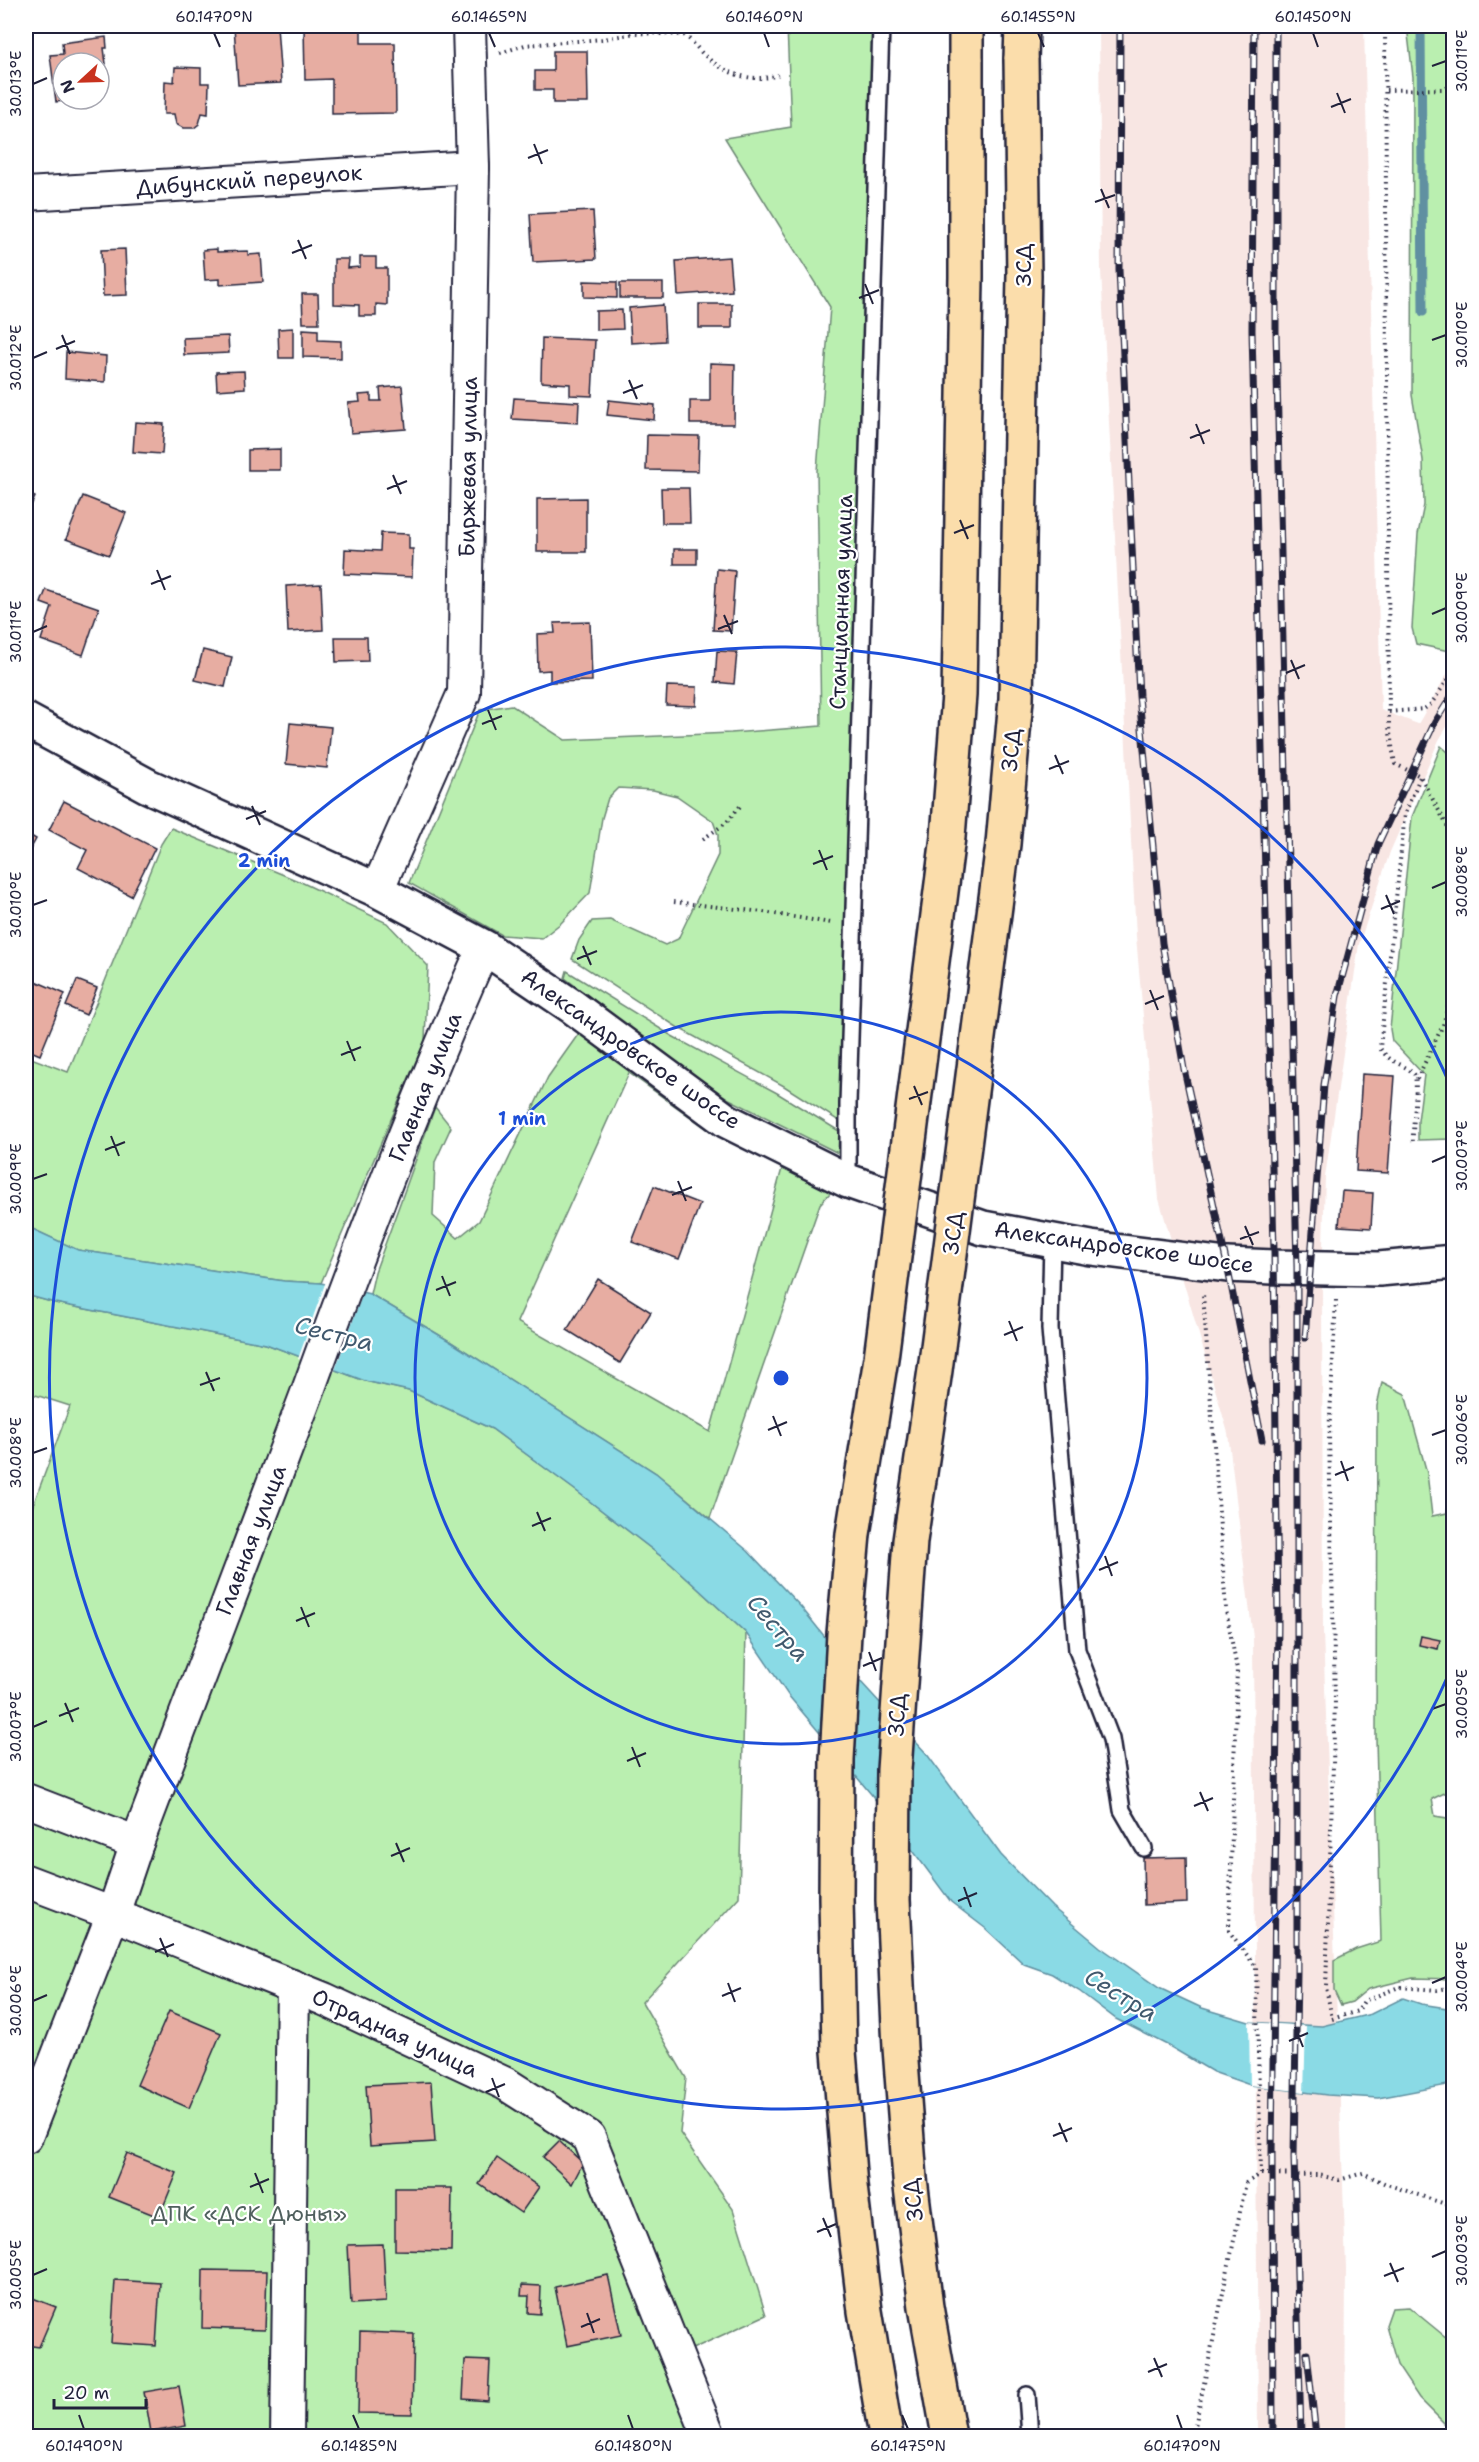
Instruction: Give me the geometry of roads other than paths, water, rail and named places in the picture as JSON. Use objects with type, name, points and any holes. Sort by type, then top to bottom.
[{"type":"highway","points":[[886,2436],[865,2311],[850,2186],[839,2051],[836,1898],[837,1759],[844,1634],[853,1534],[881,1359],[945,861],[959,695],[966,277],[966,26]]},
{"type":"highway","name":"ЗСД","points":[[949,2436],[926,2307],[910,2179],[900,2048],[893,1900],[894,1770],[910,1541],[935,1370],[1003,844],[1016,699],[1024,275],[1022,26]]},
{"type":"street","name":"Биржевая улица","points":[[376,890],[464,693],[473,166],[469,41]]},
{"type":"street","name":"Дибунский переулок","points":[[26,194],[473,166]]},
{"type":"street","name":"Александровское шоссе","points":[[26,720],[148,786],[376,890],[484,947],[573,1007],[727,1121],[848,1181],[983,1228],[1052,1241],[1227,1265],[1379,1269],[1454,1262]]},
{"type":"street","name":"Главная улица","points":[[26,2137],[113,1914],[137,1842],[306,1395],[353,1263],[442,1042],[484,947]]},
{"type":"street","points":[[26,1800],[137,1842]]},
{"type":"street","name":"Отрадная улица","points":[[26,1881],[293,1986],[506,2084],[589,2138],[709,2436]]},
{"type":"street","points":[[287,2436],[293,1986]]},
{"type":"lane","name":"Станционная улица","points":[[848,1181],[853,927],[881,26]]},
{"type":"lane","points":[[1052,1241],[1050,1329],[1077,1650],[1111,1739],[1122,1809],[1144,1848]]},
{"type":"lane","points":[[1027,2395],[1030,2436]]},
{"type":"water","name":"Сестра","points":[[26,1226],[78,1250],[284,1281],[321,1283],[370,1294],[451,1342],[656,1473],[748,1551],[801,1607],[860,1681],[926,1753],[1001,1855],[1052,1907],[1100,1947],[1159,1988],[1202,2008],[1249,2022],[1322,2026],[1371,2014],[1403,1998],[1421,2004],[1453,2009],[1453,2084],[1378,2098],[1327,2095],[1250,2085],[1213,2072],[1116,2019],[1052,1974],[1024,1964],[985,1928],[951,1902],[871,1794],[788,1695],[746,1633],[671,1564],[579,1493],[492,1429],[409,1391],[365,1381],[266,1344],[55,1303],[26,1295]]},
{"type":"waterway","points":[[1421,26],[1423,312]]},
{"type":"railway","points":[[1120,26],[1119,270],[1139,696],[1162,943],[1184,1069],[1262,1440]]},
{"type":"railway","points":[[1254,26],[1252,331],[1274,1251],[1278,1624],[1272,2155],[1273,2436]]},
{"type":"railway","points":[[1276,26],[1276,331],[1297,1267],[1297,1971],[1294,2157],[1301,2436]]},
{"type":"railway","points":[[1305,1338],[1324,1085],[1337,996],[1378,844],[1435,722],[1454,692]]},
{"type":"railway","points":[[1307,2353],[1316,2436]]},
{"type":"park label","name":"ДПК «ДСК Дюны»","points":[[249,2213]]}]
